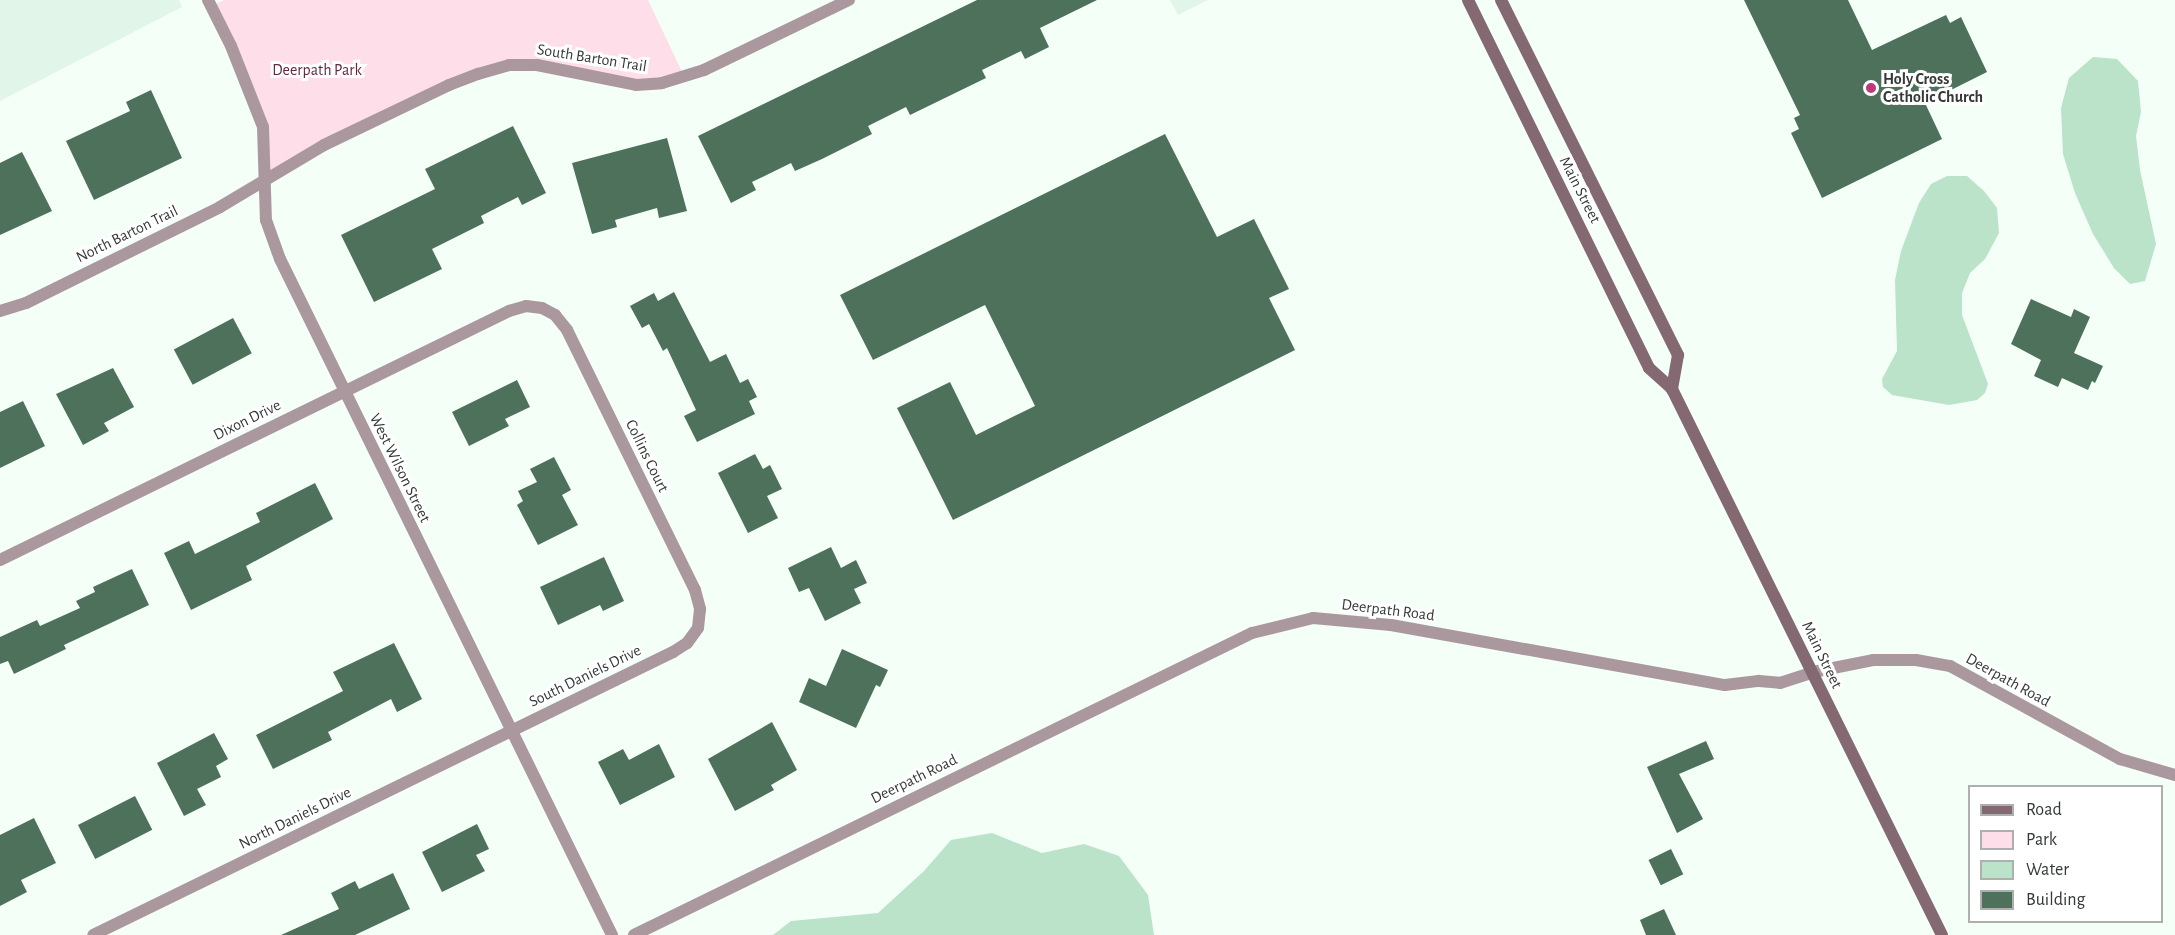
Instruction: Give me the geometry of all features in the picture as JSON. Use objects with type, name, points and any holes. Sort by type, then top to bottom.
[{"type":"main road","name":"Main Street","points":[[1468,0],[1649,368],[1672,389],[1942,935]]},
{"type":"main road","name":"Main Street","points":[[1501,0],[1678,355],[1672,389]]},
{"type":"street","name":"West Wilson Street","points":[[208,0],[231,46],[263,128],[267,220],[280,259],[612,935]]},
{"type":"street","name":"South Barton Trail","points":[[266,179],[324,145],[449,85],[478,74],[509,65],[537,65],[636,85],[662,83],[704,70],[849,0]]},
{"type":"street","name":"North Barton Trail","points":[[0,311],[26,303],[220,207],[266,179]]},
{"type":"street","name":"Collins Court","points":[[509,311],[526,306],[542,308],[555,315],[567,330],[695,591],[700,609],[698,628],[687,643],[673,652]]},
{"type":"street","name":"Dixon Drive","points":[[0,560],[509,311]]},
{"type":"street","name":"Deerpath Road","points":[[634,935],[1252,633],[1313,618],[1390,625],[1725,685],[1759,681],[1780,683],[1813,672],[1873,660],[1916,660],[1950,666],[2120,759],[2175,775]]},
{"type":"street","name":"South Daniels Drive","points":[[511,730],[673,652]]},
{"type":"street","name":"North Daniels Drive","points":[[93,935],[511,730]]},
{"type":"shaded area","points":[[0,0],[179,0],[182,7],[0,101]]},
{"type":"shaded area","points":[[1170,0],[1208,0],[1178,15]]},
{"type":"green space","name":"Deerpath Park","points":[[224,0],[648,0],[685,78],[662,83],[537,65],[478,74],[266,179],[263,127],[211,6]]},
{"type":"water","points":[[2093,57],[2117,59],[2138,81],[2141,112],[2136,136],[2140,170],[2156,244],[2145,281],[2130,284],[2114,268],[2093,234],[2075,193],[2063,154],[2061,108],[2069,78]]},
{"type":"water","points":[[1947,176],[1967,176],[1984,191],[1997,208],[1999,233],[1985,259],[1970,273],[1962,293],[1962,315],[1988,384],[1985,393],[1977,400],[1949,405],[1892,395],[1883,387],[1882,379],[1897,351],[1895,280],[1901,251],[1919,203],[1931,184]]},
{"type":"water","points":[[992,833],[1042,853],[1084,844],[1119,856],[1148,895],[1154,935],[773,935],[791,921],[878,913],[924,871],[951,840]]},
{"type":"building","points":[[977,0],[1097,0],[1040,28],[1049,47],[1025,59],[1021,51],[982,70],[986,78],[910,115],[906,107],[868,126],[872,134],[822,159],[795,171],[791,163],[752,182],[756,190],[731,203],[698,136]]},
{"type":"building","name":"Holy Cross Catholic Church","points":[[1744,0],[1848,0],[1872,50],[1946,15],[1950,23],[1961,17],[1987,72],[1925,103],[1942,139],[1822,198],[1791,133],[1799,129],[1794,118],[1800,115]]},
{"type":"building","points":[[151,90],[182,158],[94,200],[66,141],[130,111],[126,102]]},
{"type":"building","points":[[513,126],[546,193],[522,205],[518,197],[481,216],[484,223],[432,249],[442,269],[374,302],[341,235],[435,189],[425,169]]},
{"type":"building","points":[[1165,134],[1217,237],[1254,219],[1289,289],[1269,298],[1295,350],[953,520],[897,408],[950,382],[976,435],[1035,406],[985,305],[873,360],[840,295]]},
{"type":"building","points":[[667,138],[687,211],[659,218],[657,208],[615,220],[617,227],[592,234],[572,163]]},
{"type":"building","points":[[22,152],[52,211],[0,235],[0,163]]},
{"type":"building","points":[[674,292],[710,362],[726,354],[740,383],[748,379],[757,397],[749,401],[755,414],[697,442],[684,416],[696,410],[667,348],[663,351],[649,324],[642,328],[630,306],[654,293],[658,301]]},
{"type":"building","points":[[2031,299],[2071,317],[2074,309],[2090,317],[2074,353],[2103,366],[2095,383],[2092,381],[2088,390],[2062,378],[2058,387],[2034,376],[2041,360],[2011,344]]},
{"type":"building","points":[[233,318],[252,353],[193,385],[174,349]]},
{"type":"building","points":[[113,368],[134,407],[104,423],[109,431],[83,445],[56,394]]},
{"type":"building","points":[[517,380],[530,407],[505,419],[509,426],[469,446],[452,412]]},
{"type":"building","points":[[23,401],[45,446],[0,468],[0,412]]},
{"type":"building","points":[[755,454],[763,469],[770,465],[782,489],[767,496],[778,518],[748,533],[718,473]]},
{"type":"building","points":[[554,457],[571,490],[562,495],[578,525],[538,545],[517,505],[523,501],[518,491],[537,482],[530,469]]},
{"type":"building","points":[[315,483],[333,519],[246,566],[252,580],[191,610],[164,553],[189,541],[195,554],[260,522],[256,513]]},
{"type":"building","points":[[831,547],[841,568],[856,560],[867,583],[854,589],[861,603],[825,621],[809,588],[799,592],[788,568]]},
{"type":"building","points":[[604,557],[624,601],[603,611],[600,605],[558,625],[540,587]]},
{"type":"building","points":[[132,569],[149,605],[64,645],[66,649],[14,674],[8,661],[0,664],[0,637],[37,620],[40,626],[80,608],[76,601],[95,592],[93,587]]},
{"type":"building","points":[[394,643],[422,699],[397,712],[391,699],[328,732],[332,740],[273,769],[256,735],[343,691],[333,672]]},
{"type":"building","points":[[842,649],[888,670],[880,687],[876,685],[856,728],[799,702],[809,678],[826,686]]},
{"type":"building","points":[[772,722],[797,770],[771,785],[774,790],[735,811],[708,759]]},
{"type":"building","points":[[214,733],[228,759],[216,766],[221,777],[197,789],[206,805],[184,816],[157,763]]},
{"type":"building","points":[[1706,741],[1714,759],[1679,774],[1703,819],[1677,833],[1647,767]]},
{"type":"building","points":[[659,744],[675,777],[620,805],[598,762],[623,749],[629,760]]},
{"type":"building","points":[[135,796],[152,830],[95,859],[78,825]]},
{"type":"building","points":[[34,818],[56,863],[21,880],[27,892],[0,906],[0,835]]},
{"type":"building","points":[[477,824],[489,849],[476,855],[485,871],[442,892],[422,852]]},
{"type":"building","points":[[1671,849],[1683,874],[1661,885],[1649,860]]},
{"type":"building","points":[[393,873],[410,909],[355,935],[281,935],[339,909],[331,893],[355,881],[359,889]]},
{"type":"building","points":[[1664,909],[1676,935],[1646,935],[1640,920]]},
{"type":"place","name":"Holy Cross Catholic Church","points":[[1871,88]]}]
